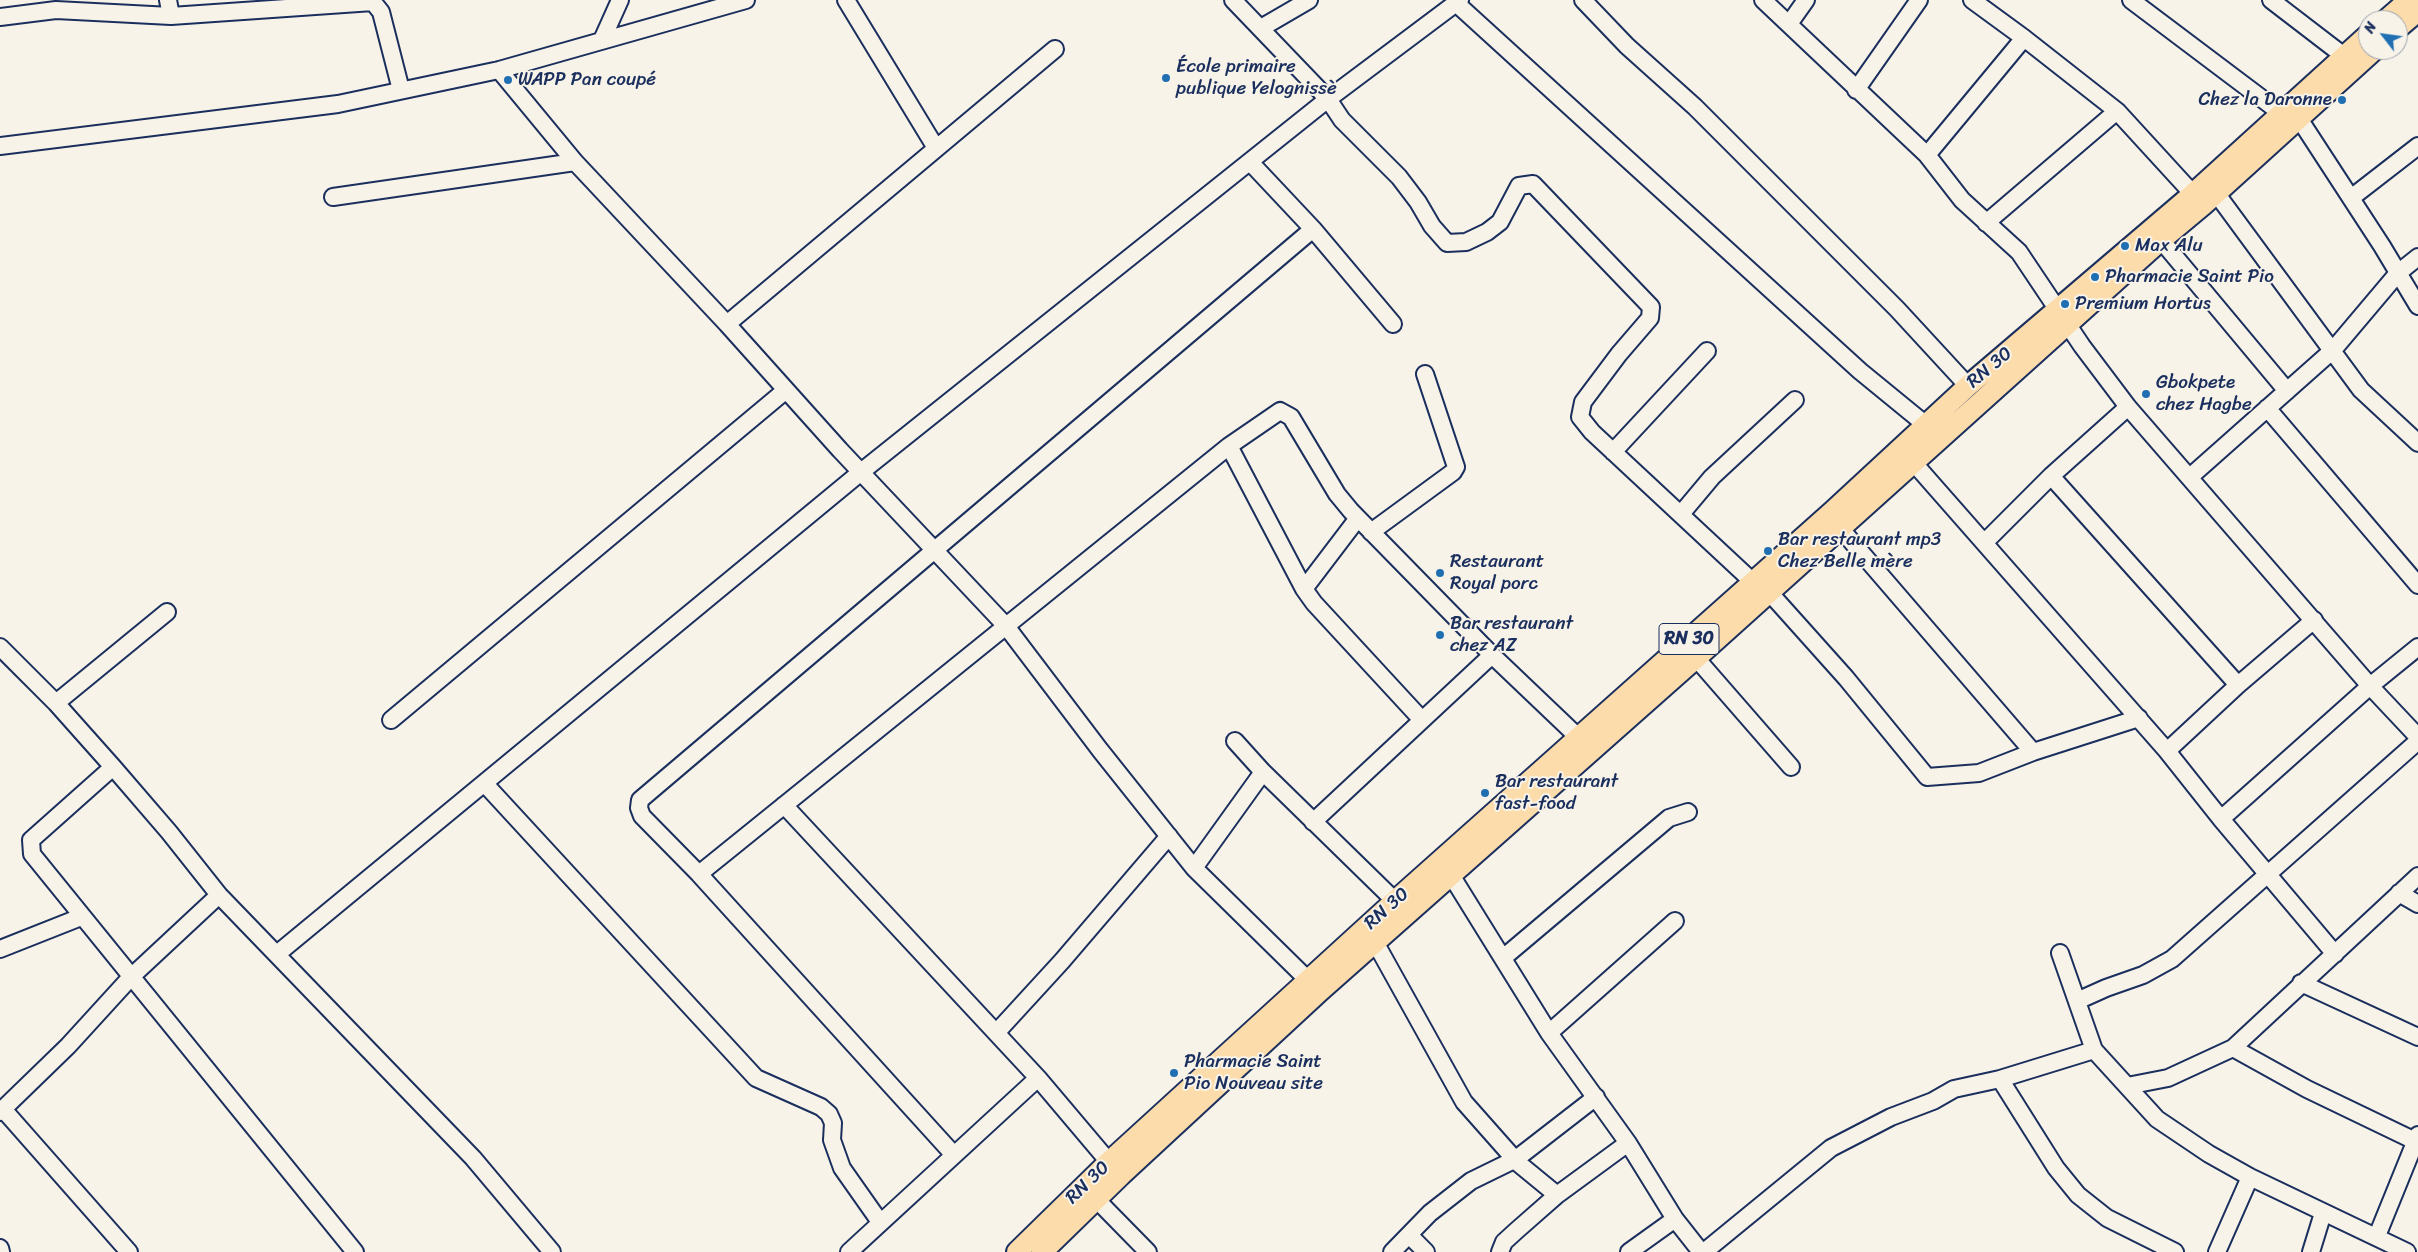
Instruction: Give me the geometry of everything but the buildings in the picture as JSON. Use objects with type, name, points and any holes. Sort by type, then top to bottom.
[{"type":"main road","points":[[2398,10],[2409,0]]},
{"type":"main road","points":[[2408,20],[2418,11]]},
{"type":"main road","name":"RN 30","points":[[1042,1252],[1375,942],[1696,658],[1761,587],[1968,386],[2062,318],[2161,240],[2216,193],[2344,56],[2358,44]]},
{"type":"main road","name":"RN 30","points":[[1017,1252],[1109,1162],[1578,737],[1761,587],[1840,528],[1913,462],[2193,194],[2289,115],[2361,60]]},
{"type":"street","points":[[168,0],[171,16]]},
{"type":"street","points":[[602,40],[620,0]]},
{"type":"street","points":[[0,146],[338,104],[499,70],[602,40],[705,6],[746,0]]},
{"type":"street","points":[[846,0],[936,148]]},
{"type":"street","points":[[1233,0],[1328,99],[1342,120],[1400,177],[1432,226],[1447,243],[1466,242],[1487,232],[1500,222],[1519,186],[1533,184],[1651,307],[1650,318],[1619,354],[1583,402],[1580,416],[1592,432],[1613,452],[1761,587],[1846,678],[1927,777],[1979,773],[2033,752],[2139,718]]},
{"type":"street","points":[[1261,28],[1309,0]]},
{"type":"street","points":[[1583,0],[1620,40],[1695,107],[1897,309],[1968,386]]},
{"type":"street","points":[[1763,0],[1856,90],[1927,155],[1962,200],[2019,252],[2062,318],[2128,407],[2190,476],[2370,686],[2418,737]]},
{"type":"street","points":[[1789,24],[1806,0]]},
{"type":"street","points":[[1856,90],[1919,0]]},
{"type":"street","points":[[1972,0],[2117,111],[2193,194]]},
{"type":"street","points":[[2131,0],[2289,115],[2351,198],[2418,306]]},
{"type":"street","points":[[2272,0],[2344,56]]},
{"type":"street","points":[[0,17],[55,5],[171,16],[376,1],[381,12],[401,90]]},
{"type":"street","points":[[276,954],[485,784],[861,472],[1328,99],[1458,1],[1860,371],[1926,425]]},
{"type":"street","points":[[1927,155],[2024,38]]},
{"type":"street","points":[[727,324],[1055,49]]},
{"type":"street","points":[[499,70],[575,162],[1006,626],[1194,868],[1310,981]]},
{"type":"street","points":[[1986,223],[2117,111]]},
{"type":"street","points":[[2351,198],[2418,146]]},
{"type":"street","points":[[333,197],[575,162]]},
{"type":"street","points":[[1250,162],[1313,229],[1393,324]]},
{"type":"street","points":[[2216,193],[2361,390],[2418,444]]},
{"type":"street","points":[[954,1155],[699,874],[642,816],[639,808],[640,800],[1313,229]]},
{"type":"street","points":[[2161,240],[2286,391]]},
{"type":"street","points":[[2190,476],[2333,350],[2398,273],[2418,256]]},
{"type":"street","points":[[1613,452],[1707,351]]},
{"type":"street","points":[[1371,532],[1453,472],[1456,467],[1425,374]]},
{"type":"street","points":[[391,720],[786,390]]},
{"type":"street","points":[[1680,514],[1712,477],[1795,400]]},
{"type":"street","points":[[1986,542],[2051,476],[2128,407]]},
{"type":"street","points":[[2267,408],[2418,585]]},
{"type":"street","points":[[699,874],[1229,446],[1280,411],[1291,417],[1337,494],[1358,518],[1492,655],[1578,737]]},
{"type":"street","points":[[1229,446],[1304,589],[1314,603],[1422,720]]},
{"type":"street","points":[[1913,462],[1986,542],[2139,718],[2335,954]]},
{"type":"street","points":[[2051,476],[2238,685]]},
{"type":"street","points":[[1304,589],[1358,518]]},
{"type":"street","points":[[1840,528],[2033,752]]},
{"type":"street","points":[[56,703],[168,612]]},
{"type":"street","points":[[2167,751],[2238,685],[2314,620]]},
{"type":"street","points":[[0,647],[56,703],[169,832],[219,895],[473,1158],[552,1252]]},
{"type":"street","points":[[2221,819],[2370,686],[2418,647]]},
{"type":"street","points":[[1313,822],[1492,655]]},
{"type":"street","points":[[1696,658],[1791,767]]},
{"type":"street","points":[[1235,741],[1313,822],[1395,901]]},
{"type":"street","points":[[2077,1002],[2106,988],[2143,975],[2172,959],[2418,741]]},
{"type":"street","points":[[113,768],[31,840],[29,847],[32,854],[80,917],[355,1252]]},
{"type":"street","points":[[1194,868],[1263,772]]},
{"type":"street","points":[[485,784],[756,1078],[821,1107],[829,1114],[833,1123],[832,1140],[842,1168],[880,1222]]},
{"type":"street","points":[[784,805],[1038,1078],[1109,1162]]},
{"type":"street","points":[[1503,958],[1668,818],[1688,812]]},
{"type":"street","points":[[996,1033],[1062,961],[1169,836]]},
{"type":"street","points":[[1451,875],[1549,1033],[1628,1143],[1675,1219],[1702,1252],[1831,1148],[1892,1117],[1933,1102],[1954,1088],[2000,1079],[2094,1050]]},
{"type":"street","points":[[2127,1086],[2168,1078],[2233,1048],[2301,982],[2335,954],[2418,876]]},
{"type":"street","points":[[2400,893],[2418,904]]},
{"type":"street","points":[[129,1252],[1,1110],[68,1046],[131,977],[219,895]]},
{"type":"street","points":[[0,949],[80,917]]},
{"type":"street","points":[[1549,1033],[1675,921]]},
{"type":"street","points":[[1375,942],[1464,1102],[1516,1159],[1557,1195]]},
{"type":"street","points":[[2060,953],[2094,1050],[2157,1119],[2250,1177],[2407,1252]]},
{"type":"street","points":[[2301,982],[2418,1037]]},
{"type":"street","points":[[2233,1048],[2307,1089],[2416,1138],[2376,1236]]},
{"type":"street","points":[[849,1252],[1038,1078]]},
{"type":"street","points":[[2000,1079],[2056,1168],[2078,1195],[2107,1218],[2175,1252]]},
{"type":"street","points":[[1392,1252],[1430,1213],[1471,1181],[1516,1159],[1596,1097]]},
{"type":"street","points":[[1500,1252],[1504,1242],[1557,1195],[1628,1143]]},
{"type":"street","points":[[2217,1252],[2250,1177]]},
{"type":"street","points":[[1096,1200],[1148,1252]]},
{"type":"street","points":[[2311,1252],[2323,1213]]},
{"type":"street","points":[[1629,1252],[1675,1219]]},
{"type":"street","points":[[1409,1235],[1426,1252]]},
{"type":"street","points":[[0,1248],[1,1252]]},
{"type":"place","name":"École primaire publique Yelognissè","points":[[1166,78]]},
{"type":"place","name":"WAPP Pan coupé","points":[[508,80]]},
{"type":"place","name":"Chez la Daronne","points":[[2342,100]]},
{"type":"place","name":"Max Alu","points":[[2125,246]]},
{"type":"place","name":"Pharmacie Saint Pio","points":[[2095,277]]},
{"type":"place","name":"Premium Hortus","points":[[2065,304]]},
{"type":"place","name":"Gbokpete chez Hagbe","points":[[2146,394]]},
{"type":"place","name":"Bar restaurant mp3 Chez Belle mère","points":[[1768,551]]},
{"type":"place","name":"Restaurant Royal porc","points":[[1440,573]]},
{"type":"place","name":"Bar restaurant chez AZ","points":[[1440,635]]},
{"type":"place","name":"Bar restaurant fast-food","points":[[1485,793]]},
{"type":"place","name":"Pharmacie Saint Pio Nouveau site","points":[[1174,1073]]}]
